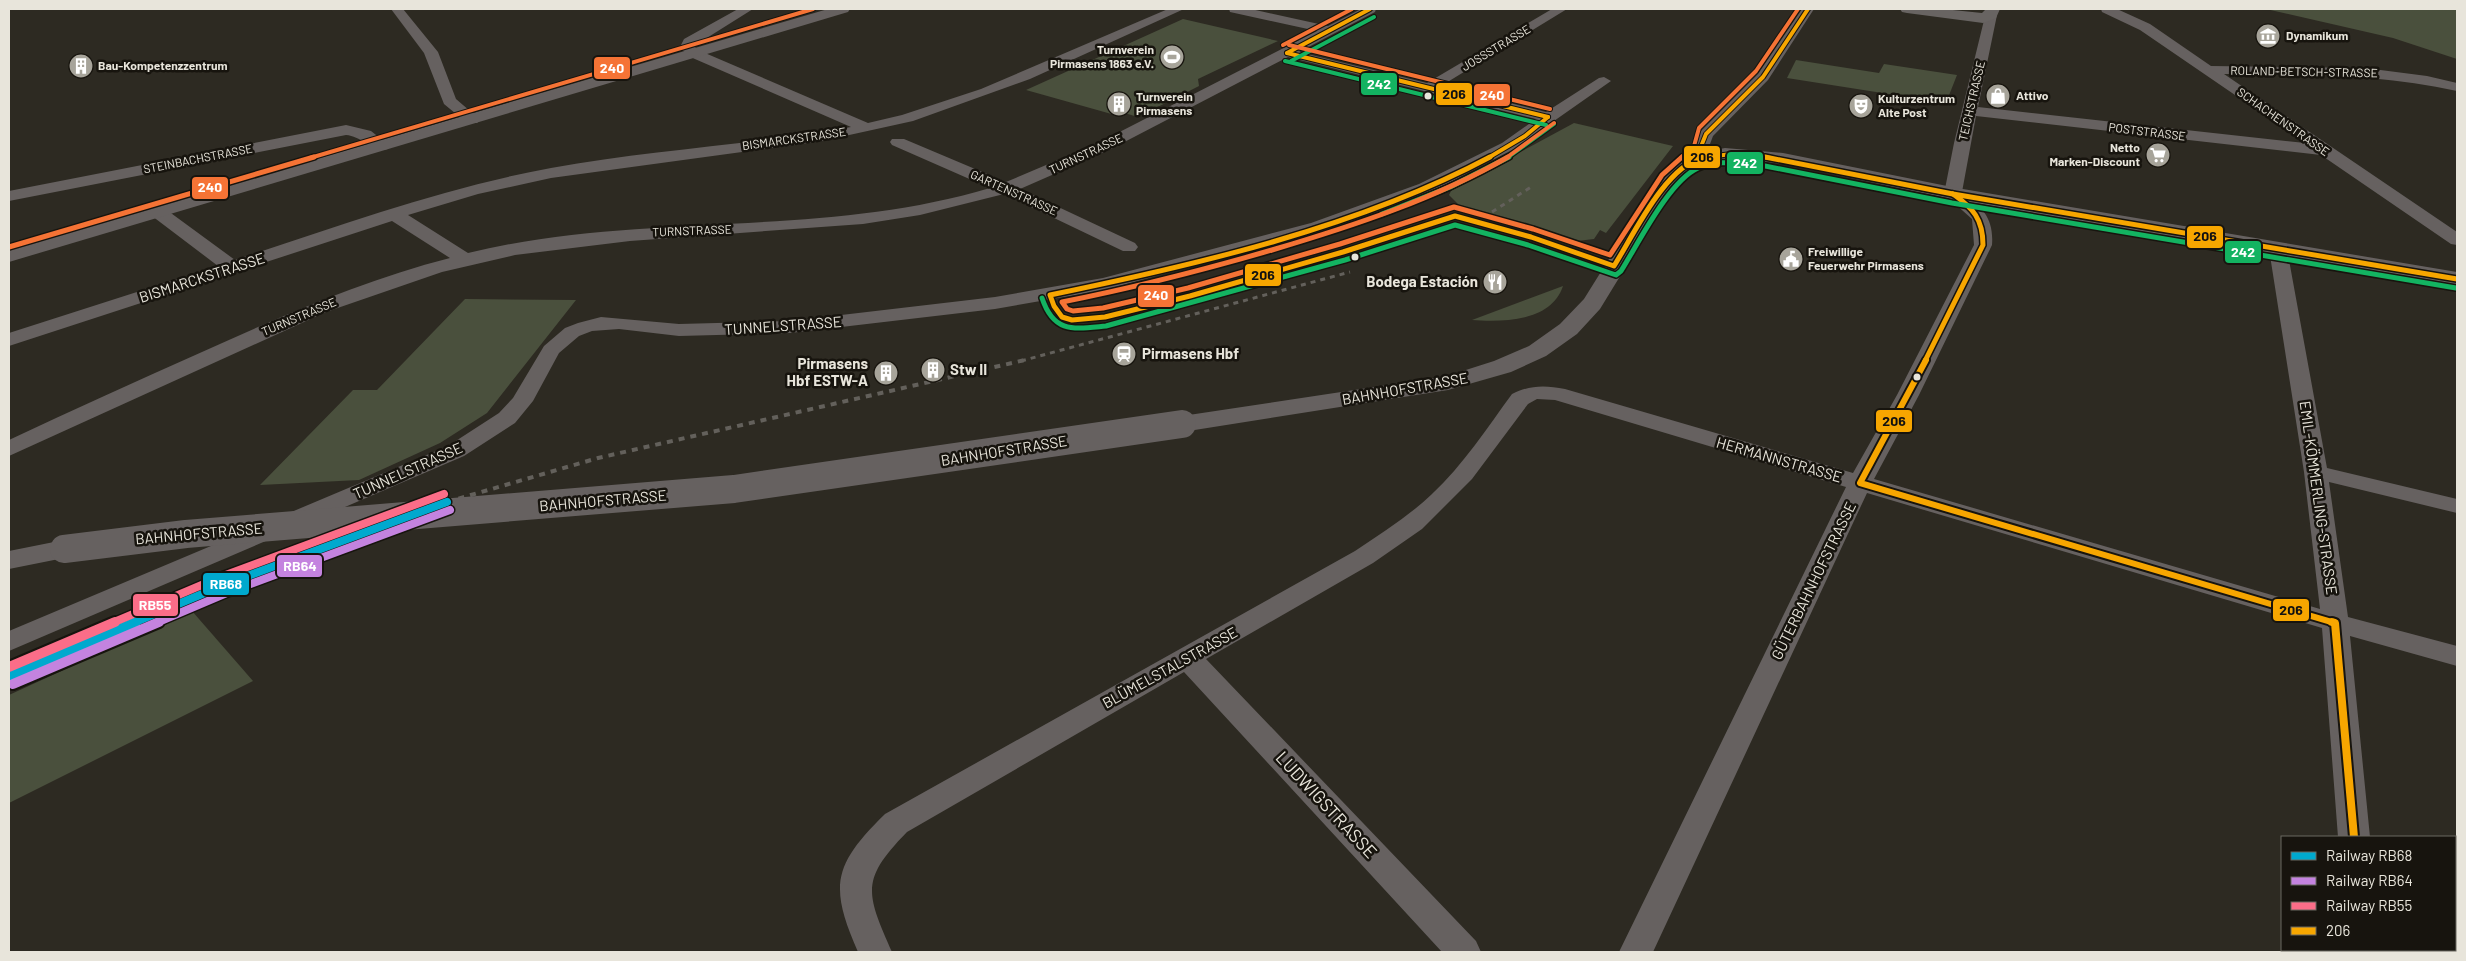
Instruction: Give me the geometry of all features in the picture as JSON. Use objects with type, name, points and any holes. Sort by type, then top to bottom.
[{"type":"main road","points":[[1907,9],[1972,18],[1992,12]]},
{"type":"street","points":[[397,9],[431,52],[449,101],[472,120]]},
{"type":"street","points":[[748,9],[689,42],[687,47],[693,53],[867,128]]},
{"type":"street","points":[[9,256],[843,9]]},
{"type":"street","name":"BISMARCKSTRASSE","points":[[9,340],[462,192],[542,174],[867,128],[935,110],[988,91],[1178,9]]},
{"type":"street","points":[[1235,9],[1328,30]]},
{"type":"street","name":"TURNSTRASSE","points":[[9,449],[296,317],[388,282],[465,260],[511,250],[601,236],[850,221],[939,206],[1004,188],[1071,162],[1370,9]]},
{"type":"street","name":"JOSSSTRASSE","points":[[1430,87],[1561,9]]},
{"type":"street","points":[[1712,155],[1705,150],[1702,144],[1706,134],[1763,77],[1808,9]]},
{"type":"street","name":"SCHACHENSTRASSE","points":[[2107,9],[2136,21],[2457,240]]},
{"type":"street","name":"TEICHSTRASSE","points":[[1953,194],[1992,12]]},
{"type":"street","points":[[1287,53],[1548,116]]},
{"type":"street","name":"ROLAND-BETSCH-STRASSE","points":[[2210,70],[2358,71],[2408,76],[2457,87]]},
{"type":"street","name":"TUNNELSTRASSE","points":[[9,642],[456,451],[507,418],[522,401],[551,350],[572,332],[601,323],[619,323],[679,330],[790,327],[995,303],[1078,290],[1226,253],[1361,213],[1425,188],[1479,163],[1533,130],[1548,116],[1604,82]]},
{"type":"street","name":"POSTSTRASSE","points":[[1970,111],[2243,143],[2324,150]]},
{"type":"street","name":"STEINBACHSTRASSE","points":[[9,196],[346,130],[363,132],[382,146]]},
{"type":"street","name":"GARTENSTRASSE","points":[[898,142],[1004,188],[1129,247]]},
{"type":"street","name":"BAHNHOFSTRASSE","points":[[9,560],[64,549],[186,534],[644,498],[734,489],[1182,424],[1438,385],[1478,376],[1527,356],[1562,335],[1582,316],[1600,292],[1628,242],[1669,181],[1690,161],[1712,155],[1738,154],[1785,159],[1953,194],[2457,280]]},
{"type":"street","name":"GÜTERBAHNHOFSTRASSE","points":[[1636,952],[1860,483],[1908,395],[1983,245],[1986,230],[1982,220],[1975,210],[1953,194]]},
{"type":"street","points":[[158,212],[233,268]]},
{"type":"street","points":[[394,214],[465,260]]},
{"type":"street","name":"EMIL-KÖMMERLING-STRASSE","points":[[2278,249],[2316,472],[2335,623],[2354,836]]},
{"type":"street","name":"HERMANNSTRASSE","points":[[1533,392],[1557,394],[2335,623],[2457,656]]},
{"type":"street","name":"BLÜMELSTALSTRASSE","points":[[875,952],[864,927],[855,894],[855,877],[862,860],[875,843],[896,823],[947,792],[1188,658],[1364,557],[1413,524],[1464,474],[1520,399],[1533,392]]},
{"type":"street","points":[[2316,472],[2457,506]]},
{"type":"street","name":"LUDWIGSTRASSE","points":[[1188,658],[1464,952]]},
{"type":"green space","points":[[2266,9],[2457,9],[2457,59],[2393,38]]},
{"type":"green space","name":"Turnverein Pirmasens 1863 e.V.","points":[[1183,19],[1278,41],[1198,79],[1199,86],[1138,117],[1121,112],[1115,115],[1026,90]]},
{"type":"green space","points":[[1796,60],[1879,73],[1884,64],[1957,75],[1946,103],[1787,78]]},
{"type":"green space","points":[[1574,123],[1673,146],[1606,233],[1600,230],[1594,239],[1577,241],[1459,205],[1449,195],[1452,189]]},
{"type":"green space","points":[[1563,286],[1557,298],[1548,307],[1537,313],[1511,320],[1472,320]]},
{"type":"green space","points":[[465,299],[576,300],[487,413],[440,443],[359,480],[260,485],[353,390],[377,390]]},
{"type":"green space","points":[[192,611],[253,681],[9,803],[9,695]]},
{"type":"railway","points":[[1492,212],[1531,187]]},
{"type":"railway","points":[[1023,360],[1350,272]]},
{"type":"railway","points":[[447,502],[598,458],[1023,360]]},
{"type":"rail line","name":"RB55","points":[[9,667],[223,576],[444,494]]},
{"type":"rail line","name":"RB68","points":[[9,676],[226,584],[447,502]]},
{"type":"rail line","name":"RB64","points":[[13,684],[229,592],[450,510]]},
{"type":"transit line","name":"240","points":[[9,247],[813,9]]},
{"type":"transit line","name":"240","points":[[1283,45],[1352,9]]},
{"type":"transit line","name":"206","points":[[1287,53],[1370,9]]},
{"type":"transit line","name":"240","points":[[1707,162],[1698,155],[1694,146],[1699,128],[1756,71],[1798,9]]},
{"type":"transit line","name":"206","points":[[1712,155],[1705,150],[1702,144],[1706,134],[1763,77],[1808,9]]},
{"type":"transit line","name":"242","points":[[1291,61],[1374,17]]},
{"type":"transit line","name":"240","points":[[1289,45],[1550,109]]},
{"type":"transit line","name":"206","points":[[1287,53],[1548,117]]},
{"type":"transit line","name":"242","points":[[1285,61],[1546,125]]},
{"type":"transit line","name":"206","points":[[1548,117],[1525,136],[1501,151],[1401,197],[1329,223],[1256,245],[1153,272],[1050,295],[1054,306],[1062,317],[1072,320],[1105,317],[1190,296],[1343,252],[1455,216],[1531,237],[1614,266],[1660,193],[1681,168],[1698,158],[1723,154],[1756,155],[1953,194],[2457,279]]},
{"type":"transit line","name":"240","points":[[1554,123],[1531,142],[1494,165],[1430,195],[1382,214],[1233,261],[1136,286],[1062,302],[1067,309],[1073,311],[1103,308],[1188,288],[1340,244],[1454,207],[1533,229],[1610,255],[1662,175],[1685,154],[1710,147]]},
{"type":"transit line","name":"242","points":[[1382,214],[1450,187],[1494,166],[1535,140],[1554,124]]},
{"type":"transit line","name":"242","points":[[1042,298],[1046,310],[1059,325],[1072,329],[1106,326],[1192,304],[1345,260],[1455,225],[1528,245],[1616,275],[1621,271],[1667,198],[1688,174],[1704,165],[1726,163],[1755,164],[1952,203],[2456,288]]},
{"type":"transit line","name":"206","points":[[1953,194],[1973,210],[1980,220],[1983,245],[1908,395],[1860,483],[2335,623],[2354,836]]},
{"type":"place","name":"Dynamikum","points":[[2268,36]]},
{"type":"place","name":"Turnverein Pirmasens 1863 e.V.","points":[[1172,57]]},
{"type":"place","name":"Bau-Kompetenzzentrum","points":[[81,66]]},
{"type":"place","name":"Attivo","points":[[1998,96]]},
{"type":"place","name":"Turnverein Pirmasens","points":[[1119,104]]},
{"type":"place","name":"Kulturzentrum Alte Post","points":[[1861,106]]},
{"type":"place","name":"Netto Marken-Discount","points":[[2158,155]]},
{"type":"place","name":"Freiwillige Feuerwehr Pirmasens","points":[[1791,259]]},
{"type":"place","name":"Bodega Estación","points":[[1495,282]]},
{"type":"place","name":"Pirmasens Hbf","points":[[1124,354]]},
{"type":"place","name":"Stw II","points":[[933,370]]},
{"type":"place","name":"Pirmasens Hbf ESTW-A","points":[[886,373]]}]
